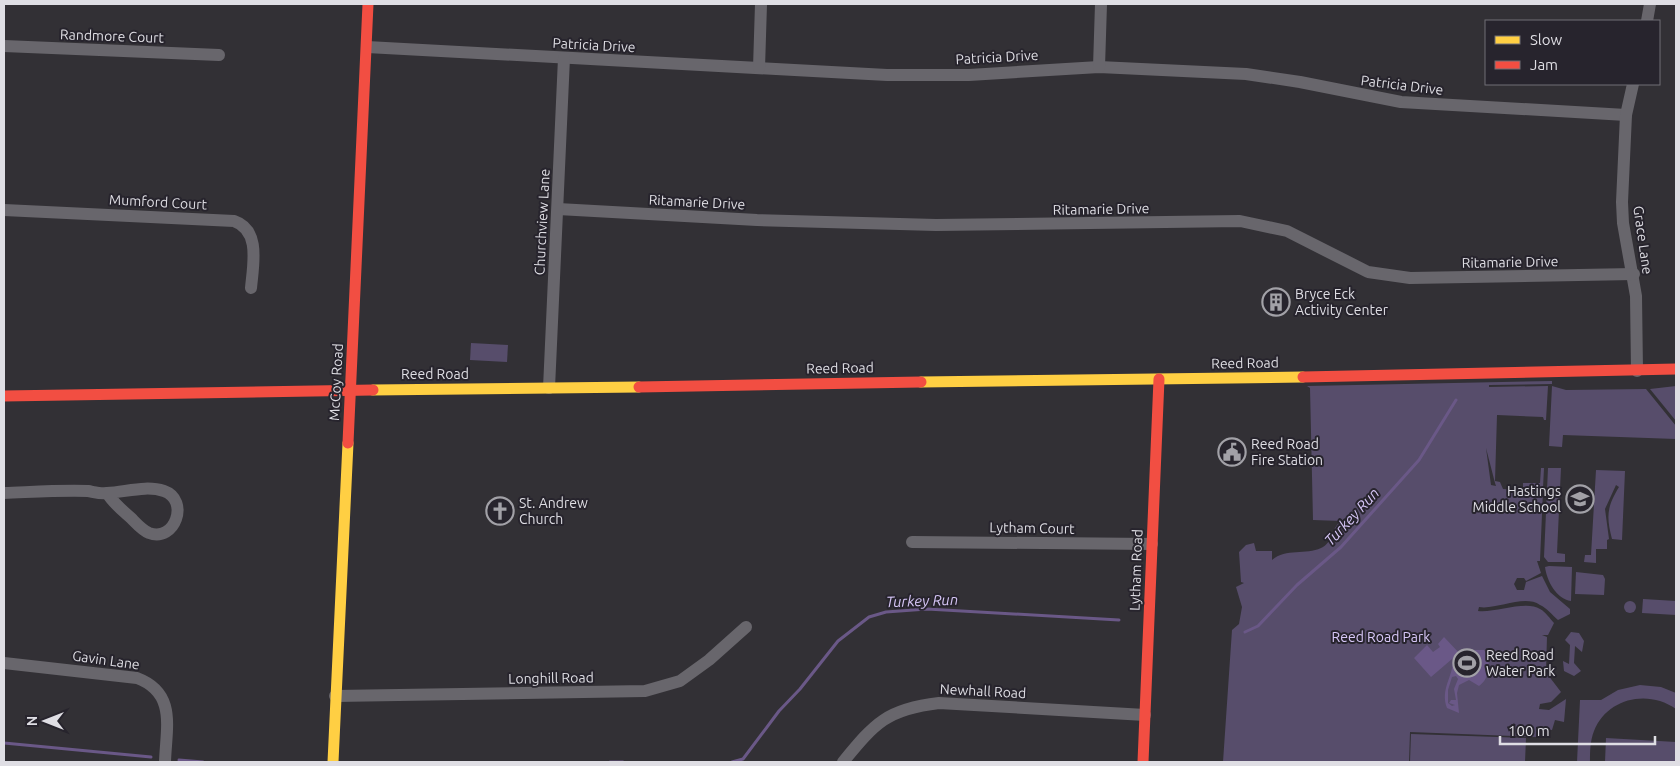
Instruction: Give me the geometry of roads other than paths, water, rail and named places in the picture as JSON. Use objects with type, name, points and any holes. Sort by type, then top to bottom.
[{"type":"main road","name":"McCoy Road","points":[[333,762],[368,4]]},
{"type":"main road","name":"Reed Road","points":[[4,396],[1159,379],[1676,369]]},
{"type":"main road","name":"Lytham Road","points":[[1143,762],[1159,379]]},
{"type":"street","points":[[759,68],[762,4]]},
{"type":"street","points":[[1099,67],[1101,4]]},
{"type":"street","points":[[1648,20],[1650,4]]},
{"type":"street","name":"Randmore Court","points":[[4,46],[219,55]]},
{"type":"street","name":"Patricia Drive","points":[[367,47],[887,75],[935,75],[1099,67],[1272,77],[1401,102],[1626,115]]},
{"type":"street","name":"Churchview Lane","points":[[549,388],[564,58]]},
{"type":"street","name":"Grace Lane","points":[[1633,85],[1626,115],[1623,223],[1634,274],[1637,371]]},
{"type":"street","name":"Mumford Court","points":[[4,210],[234,221],[241,223],[250,234],[252,247],[251,288]]},
{"type":"street","name":"Ritamarie Drive","points":[[558,210],[757,220],[936,225],[1240,221],[1286,231],[1368,272],[1410,278],[1634,274]]},
{"type":"street","points":[[4,493],[107,493],[122,490],[164,491],[171,494],[178,507],[175,525],[161,533],[148,533],[115,505],[107,493]]},
{"type":"street","name":"Lytham Court","points":[[912,542],[1152,544]]},
{"type":"street","name":"Longhill Road","points":[[335,696],[645,691],[680,681],[709,660],[746,627]]},
{"type":"street","name":"Gavin Lane","points":[[4,664],[137,678],[150,683],[162,698],[167,713],[165,762]]},
{"type":"street","name":"Newhall Road","points":[[843,762],[868,731],[885,717],[919,705],[939,703],[1144,715]]},
{"type":"waterway","name":"Turkey Run","points":[[1245,632],[1258,626],[1297,585],[1341,547],[1419,460],[1456,400]]},
{"type":"waterway","name":"Turkey Run","points":[[732,762],[743,759],[779,711],[800,689],[838,641],[869,617],[886,612],[927,609],[1119,620]]},
{"type":"waterway","name":"Turkey Run","points":[[4,743],[151,757]]},
{"type":"waterway","name":"Turkey Run","points":[[179,760],[203,762]]},
{"type":"waterway","name":"Turkey Run","points":[[610,762],[623,762]]},
{"type":"place","name":"Bryce Eck Activity Center","points":[[1276,302]]},
{"type":"place","name":"Reed Road Fire Station","points":[[1232,452]]},
{"type":"place","name":"Hastings Middle School","points":[[1580,499]]},
{"type":"place","name":"St. Andrew Church","points":[[500,511]]},
{"type":"place","name":"Reed Road Water Park","points":[[1467,663]]},
{"type":"park label","name":"Reed Road Park","points":[[1381,637]]}]
